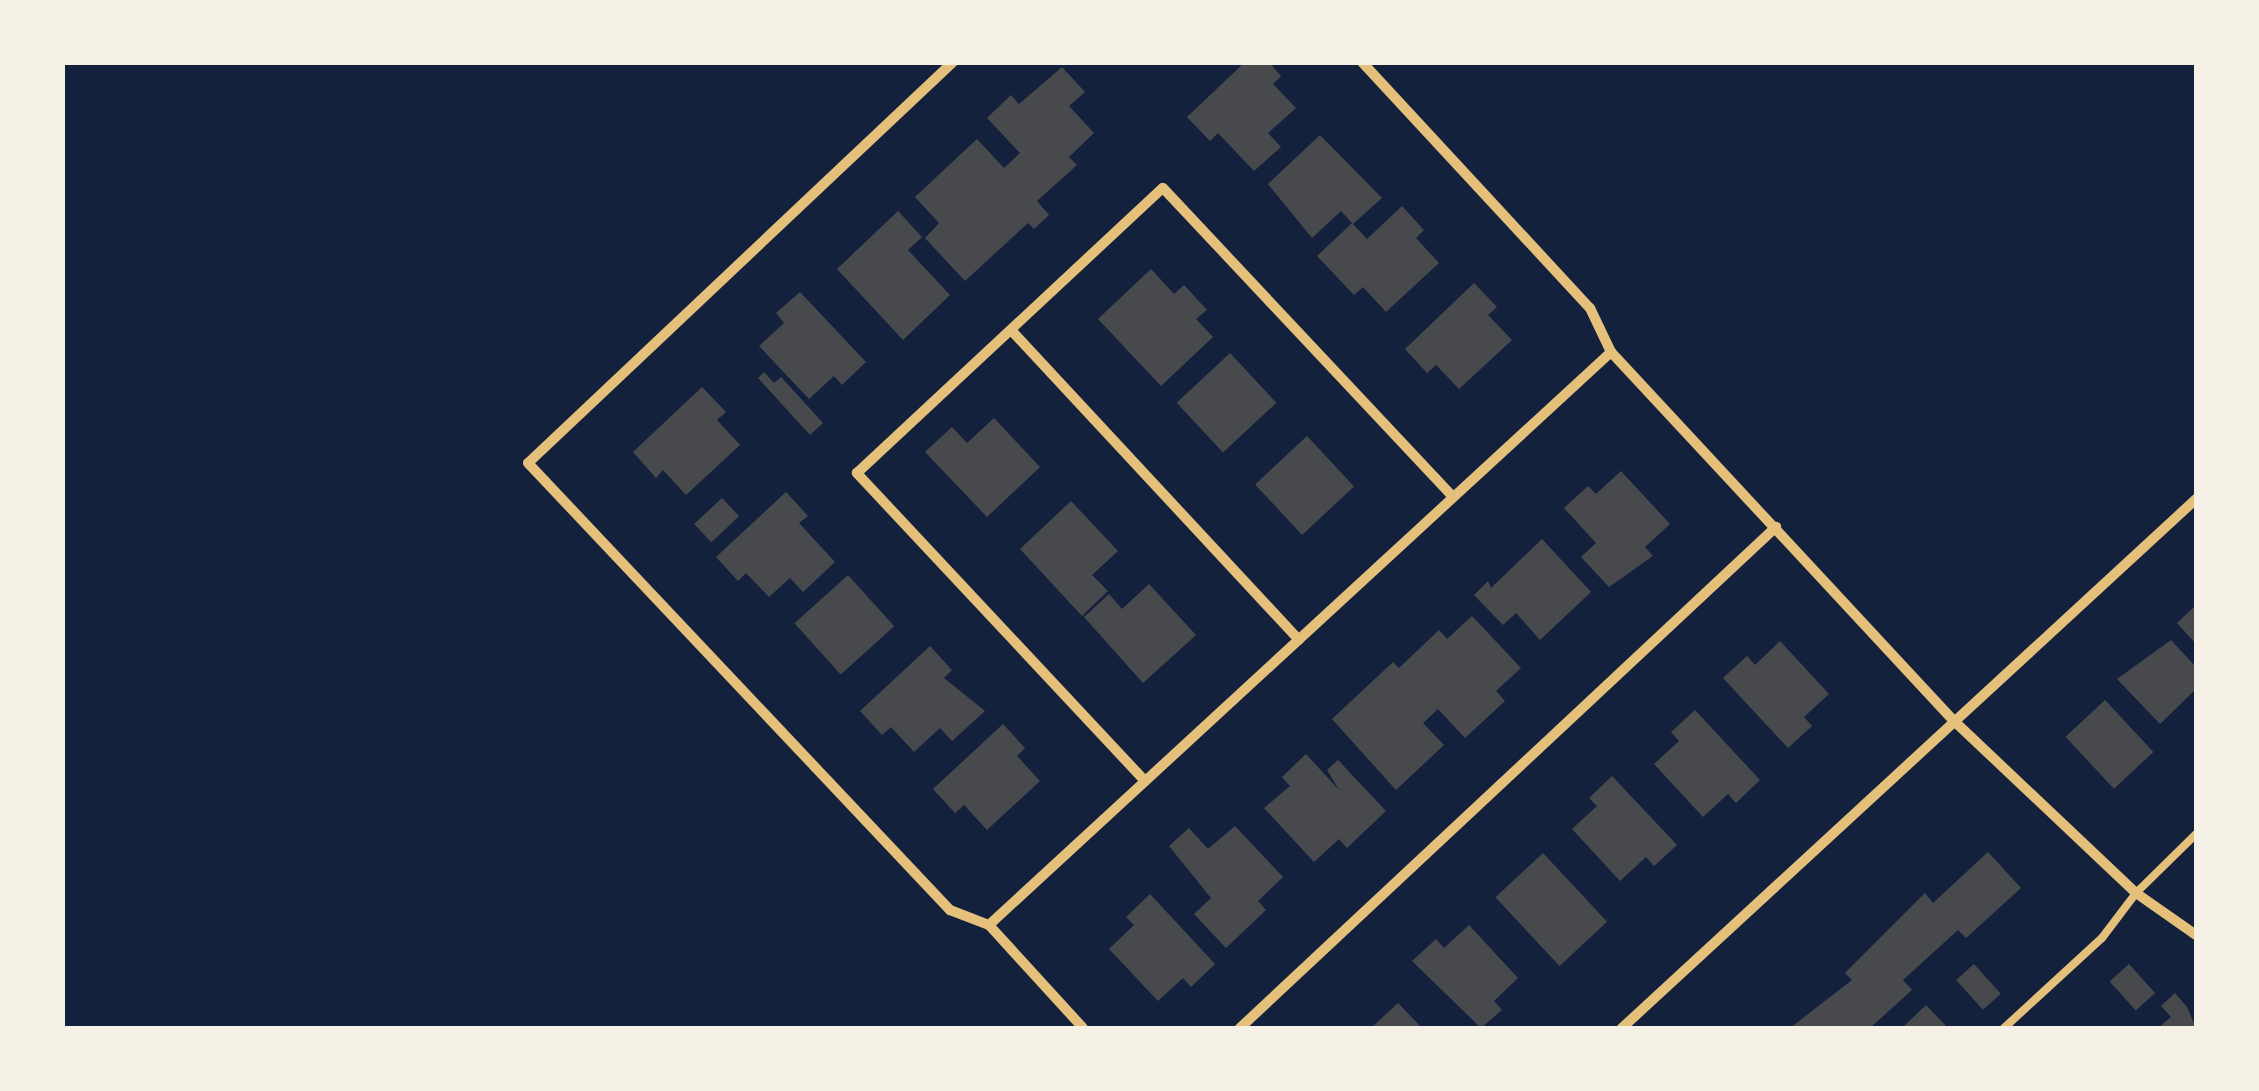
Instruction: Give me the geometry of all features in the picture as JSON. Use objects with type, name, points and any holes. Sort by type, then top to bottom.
[{"type":"street","points":[[952,62],[528,463],[950,910],[989,925],[1082,1028]]},
{"type":"street","points":[[1362,62],[1590,308],[1611,352],[1953,720],[2136,893],[2196,935]]},
{"type":"street","points":[[1146,781],[858,473],[1163,188],[1453,498]]},
{"type":"street","points":[[1012,330],[1298,640]]},
{"type":"street","points":[[989,925],[1611,352]]},
{"type":"street","points":[[1622,1028],[2196,500]]},
{"type":"street","points":[[1240,1028],[1776,527]]},
{"type":"lane","points":[[2004,1028],[2102,938],[2136,893],[2196,834]]},
{"type":"building","points":[[1245,62],[1269,62],[1281,76],[1273,84],[1296,108],[1268,133],[1281,147],[1254,171],[1218,133],[1210,141],[1187,117]]},
{"type":"building","points":[[1062,67],[1085,92],[1069,106],[1094,133],[1069,157],[1077,165],[1037,201],[1049,215],[1034,229],[1028,223],[965,281],[925,238],[939,223],[915,197],[977,139],[1004,168],[1020,153],[987,118],[1011,95],[1019,104]]},
{"type":"building","points":[[1320,135],[1382,198],[1353,224],[1341,211],[1312,238],[1268,184]]},
{"type":"building","points":[[1402,206],[1424,230],[1416,238],[1439,263],[1386,312],[1363,287],[1354,295],[1317,256],[1352,223],[1367,239]]},
{"type":"building","points":[[898,211],[922,237],[908,250],[950,295],[903,340],[837,269]]},
{"type":"building","points":[[1151,269],[1174,294],[1184,285],[1207,310],[1196,319],[1213,337],[1161,386],[1098,319]]},
{"type":"building","points":[[1474,283],[1497,307],[1488,315],[1512,340],[1459,389],[1436,365],[1427,373],[1405,349]]},
{"type":"building","points":[[800,292],[866,362],[842,385],[834,376],[809,399],[759,346],[784,323],[776,313]]},
{"type":"building","points":[[1230,353],[1276,403],[1223,453],[1177,403]]},
{"type":"building","points":[[764,372],[774,383],[781,377],[823,423],[810,435],[758,378]]},
{"type":"building","points":[[702,387],[726,412],[717,420],[740,445],[686,495],[663,470],[656,478],[633,452]]},
{"type":"building","points":[[994,418],[1040,467],[987,517],[925,452],[952,427],[967,443]]},
{"type":"building","points":[[1307,436],[1354,486],[1302,535],[1255,484]]},
{"type":"building","points":[[1621,471],[1670,524],[1645,547],[1653,556],[1609,587],[1581,557],[1596,543],[1564,508],[1588,486],[1596,494]]},
{"type":"building","points":[[786,492],[808,516],[799,523],[835,562],[803,592],[790,578],[769,597],[746,573],[738,581],[716,557]]},
{"type":"building","points":[[722,498],[739,516],[711,542],[694,524]]},
{"type":"building","points":[[1071,501],[1118,551],[1092,575],[1108,591],[1082,616],[1020,549]]},
{"type":"building","points":[[1542,539],[1591,592],[1540,640],[1516,613],[1503,625],[1474,595],[1488,581],[1491,588]]},
{"type":"building","points":[[848,575],[894,626],[841,674],[794,623]]},
{"type":"building","points":[[1149,584],[1196,635],[1143,683],[1084,617],[1109,594],[1122,609]]},
{"type":"building","points":[[2196,605],[2196,644],[2177,623]]},
{"type":"building","points":[[1472,616],[1521,668],[1496,691],[1505,701],[1465,738],[1438,709],[1423,723],[1444,745],[1396,790],[1332,719],[1393,662],[1399,668],[1439,630],[1447,639]]},
{"type":"building","points":[[2171,640],[2196,667],[2196,689],[2160,724],[2117,679]]},
{"type":"building","points":[[1780,641],[1829,694],[1804,717],[1812,726],[1788,748],[1723,678],[1747,656],[1755,665]]},
{"type":"building","points":[[930,646],[952,670],[944,678],[985,711],[952,741],[940,728],[914,752],[891,727],[882,735],[860,711]]},
{"type":"building","points":[[2105,700],[2153,752],[2114,789],[2066,737]]},
{"type":"building","points":[[1695,710],[1760,780],[1736,803],[1728,794],[1703,817],[1654,764],[1679,741],[1671,732]]},
{"type":"building","points":[[1003,724],[1025,748],[1017,756],[1040,781],[987,830],[964,805],[955,813],[933,789]]},
{"type":"building","points":[[1306,754],[1339,790],[1327,770],[1338,760],[1386,811],[1347,848],[1339,839],[1314,862],[1264,808],[1290,786],[1282,777]]},
{"type":"building","points":[[1612,776],[1677,845],[1654,866],[1646,857],[1620,881],[1572,829],[1597,806],[1589,798]]},
{"type":"building","points":[[1235,826],[1283,877],[1258,901],[1266,910],[1226,948],[1194,914],[1211,898],[1169,846],[1189,828],[1208,849]]},
{"type":"building","points":[[1988,852],[2021,888],[1966,938],[1958,930],[1903,980],[1912,990],[1870,1028],[1790,1028],[1852,980],[1845,973],[1925,893],[1933,903]]},
{"type":"building","points":[[1543,853],[1607,922],[1560,966],[1495,897]]},
{"type":"building","points":[[1150,894],[1215,964],[1191,987],[1183,978],[1158,1001],[1109,949],[1134,925],[1126,917]]},
{"type":"building","points":[[1469,925],[1518,978],[1494,1001],[1502,1010],[1481,1028],[1412,961],[1436,939],[1444,948]]},
{"type":"building","points":[[1974,964],[2001,994],[1983,1010],[1956,980]]},
{"type":"building","points":[[2129,964],[2155,993],[2136,1010],[2110,981]]},
{"type":"building","points":[[2175,993],[2187,1007],[2196,1028],[2158,1028],[2171,1017],[2161,1006]]},
{"type":"building","points":[[1398,1003],[1422,1028],[1371,1028]]},
{"type":"building","points":[[1926,1005],[1948,1028],[1902,1028]]}]
